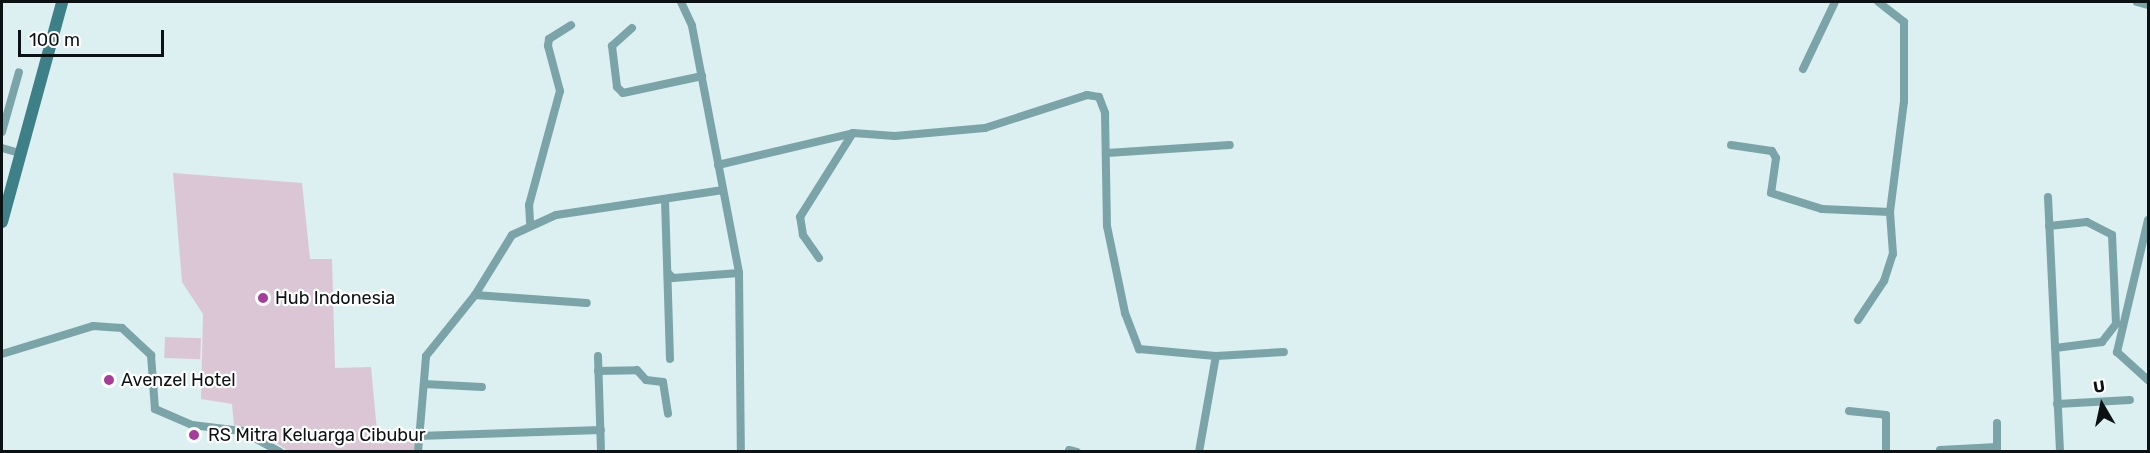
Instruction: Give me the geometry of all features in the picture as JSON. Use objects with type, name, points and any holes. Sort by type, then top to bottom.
[{"type":"main road","points":[[2,222],[62,2]]},
{"type":"street","points":[[681,2],[702,76],[739,273],[741,452]]},
{"type":"street","points":[[1803,69],[1835,2]]},
{"type":"street","points":[[1858,320],[1884,281],[1893,254],[1890,212],[1906,38],[1902,18],[1878,2]]},
{"type":"street","points":[[2137,2],[2148,4]]},
{"type":"street","points":[[530,222],[529,205],[560,91],[549,39],[571,25]]},
{"type":"street","points":[[632,28],[612,46],[623,93],[702,76]]},
{"type":"street","points":[[2,132],[19,72]]},
{"type":"street","points":[[718,165],[853,133],[895,136],[985,128],[1087,95],[1100,99],[1107,153],[1107,226],[1125,313],[1139,348],[1216,356],[1284,352]]},
{"type":"street","points":[[819,258],[803,235],[800,217],[853,133]]},
{"type":"street","points":[[1107,153],[1230,145]]},
{"type":"street","points":[[1731,145],[1772,151],[1776,158],[1771,193],[1822,209],[1890,212]]},
{"type":"street","points":[[2,148],[20,153]]},
{"type":"street","points":[[418,452],[417,436],[428,352],[475,295],[512,235],[530,222],[723,190]]},
{"type":"street","points":[[2048,196],[2060,452]]},
{"type":"street","points":[[666,200],[670,359]]},
{"type":"street","points":[[2148,220],[2116,352],[2148,380]]},
{"type":"street","points":[[2049,226],[2087,222],[2112,235],[2116,324],[2102,342],[2055,348]]},
{"type":"street","points":[[668,273],[673,278],[739,273]]},
{"type":"street","points":[[475,295],[587,303]]},
{"type":"street","points":[[2,354],[93,326],[122,328],[151,355],[155,410],[192,425],[242,430],[280,452]]},
{"type":"street","points":[[598,356],[601,452]]},
{"type":"street","points":[[1199,452],[1216,356]]},
{"type":"street","points":[[598,370],[637,370],[646,380],[663,381],[668,414]]},
{"type":"street","points":[[424,384],[482,387]]},
{"type":"street","points":[[2057,404],[2130,400]]},
{"type":"street","points":[[1849,411],[1886,416],[1886,452]]},
{"type":"street","points":[[1940,450],[1997,449],[1997,423]]},
{"type":"street","points":[[417,436],[601,430]]},
{"type":"shaded area","name":"Hub Indonesia","points":[[173,173],[302,183],[310,259],[332,259],[335,368],[371,367],[377,431],[417,436],[417,451],[288,451],[259,431],[234,425],[232,404],[201,399],[203,314],[182,282]]},
{"type":"shaded area","points":[[165,337],[201,338],[200,359],[164,358]]},
{"type":"place","name":"Hub Indonesia","points":[[263,298]]},
{"type":"place","name":"Avenzel Hotel","points":[[109,380]]},
{"type":"place","name":"RS Mitra Keluarga Cibubur","points":[[194,435]]}]
